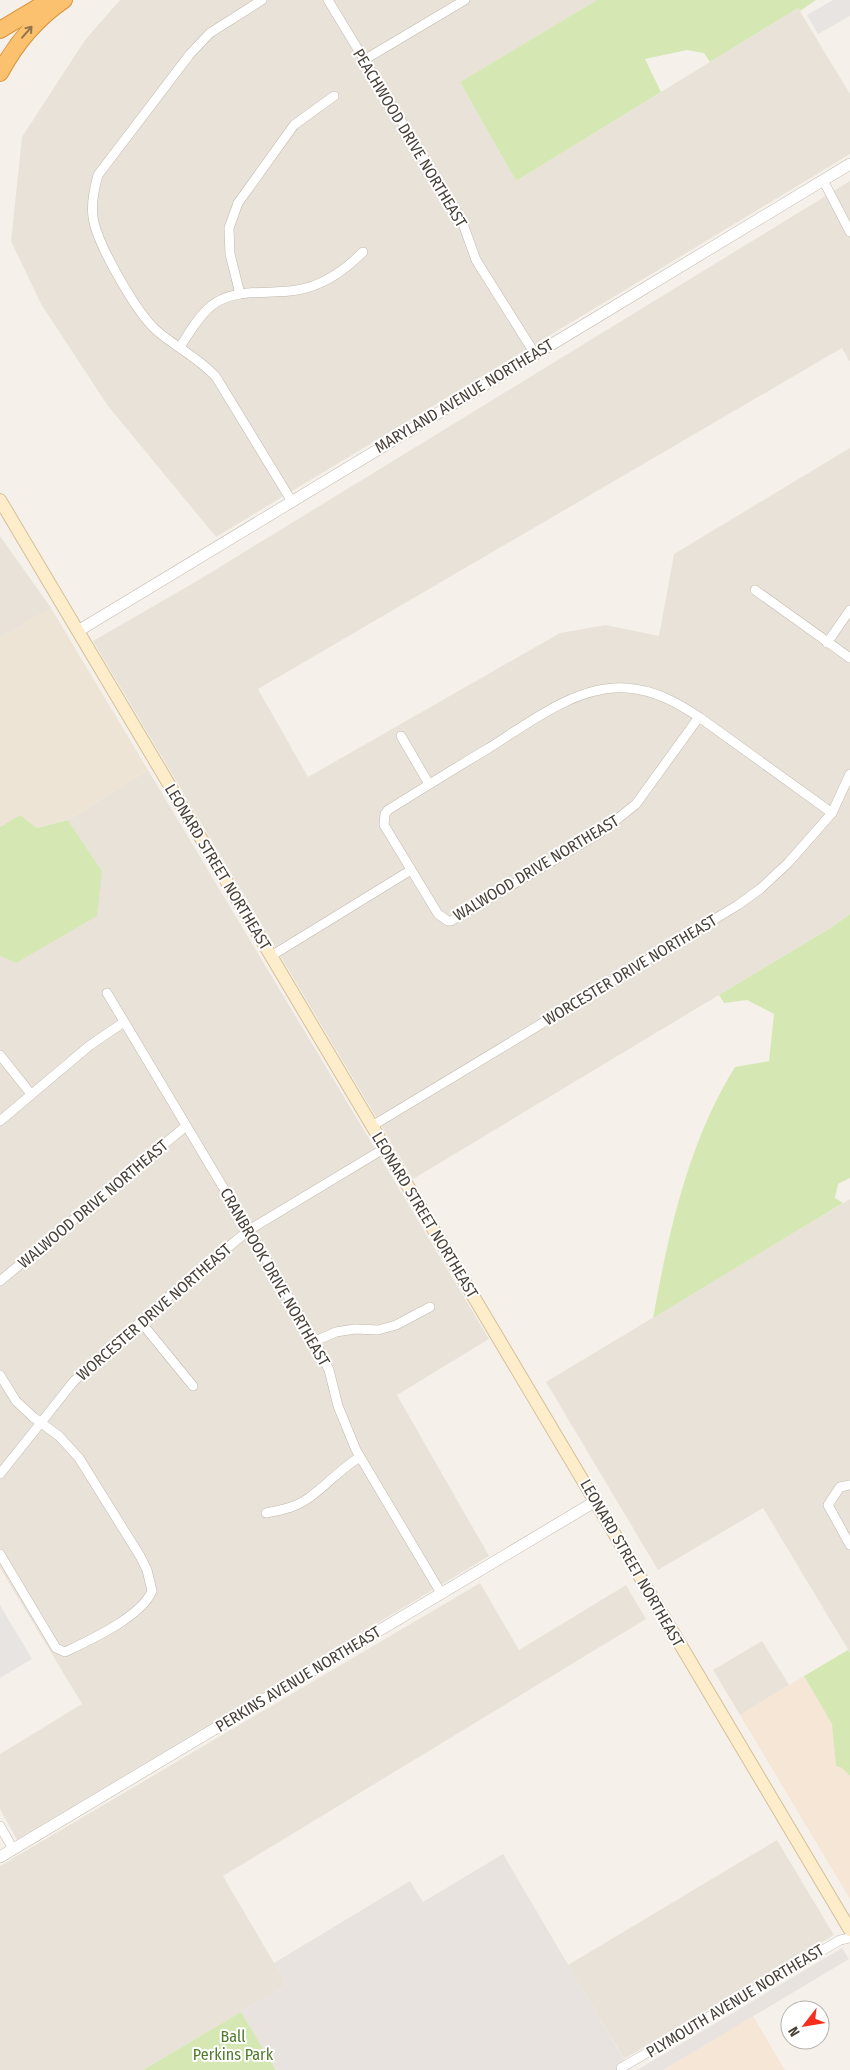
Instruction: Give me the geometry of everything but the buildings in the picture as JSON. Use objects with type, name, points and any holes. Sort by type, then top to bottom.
[{"type":"highway","points":[[0,30],[50,0]]},
{"type":"highway","points":[[0,72],[11,53],[30,29],[64,0]]},
{"type":"main road","name":"LEONARD STREET NORTHEAST","points":[[0,500],[850,1930]]},
{"type":"street","points":[[262,0],[210,33],[190,54],[98,175],[93,196],[93,217],[98,239],[122,281],[155,329],[202,362],[216,377],[291,500]]},
{"type":"street","name":"PEACHWOOD DRIVE NORTHEAST","points":[[328,0],[462,221],[476,260],[534,354]]},
{"type":"street","points":[[364,60],[465,0]]},
{"type":"street","points":[[240,294],[230,254],[229,228],[238,203],[294,125],[334,96]]},
{"type":"street","name":"MARYLAND AVENUE NORTHEAST","points":[[78,631],[291,500],[850,164]]},
{"type":"street","points":[[822,180],[850,232]]},
{"type":"street","points":[[180,346],[210,307],[223,299],[240,294],[297,290],[315,285],[334,275],[363,252]]},
{"type":"street","points":[[755,590],[850,658]]},
{"type":"street","points":[[827,643],[850,610]]},
{"type":"street","points":[[271,956],[411,870],[384,825],[385,814],[429,784],[557,706],[588,694],[612,688],[650,691],[666,697],[699,717],[832,813]]},
{"type":"street","name":"WALWOOD DRIVE NORTHEAST","points":[[411,870],[438,914],[448,921],[451,920],[600,833],[624,815],[648,788],[699,717]]},
{"type":"street","points":[[401,736],[429,784]]},
{"type":"street","name":"WORCESTER DRIVE NORTHEAST","points":[[372,1126],[738,905],[760,889],[788,862],[832,813],[850,774]]},
{"type":"street","name":"CRANBROOK DRIVE NORTHEAST","points":[[107,993],[315,1341],[331,1375],[347,1432],[360,1458],[441,1594]]},
{"type":"street","points":[[0,1121],[89,1046],[124,1022]]},
{"type":"street","points":[[0,1055],[31,1094]]},
{"type":"street","name":"WALWOOD DRIVE NORTHEAST","points":[[0,1281],[186,1126]]},
{"type":"street","name":"WORCESTER DRIVE NORTHEAST","points":[[0,1474],[67,1389],[88,1366],[249,1230],[385,1148]]},
{"type":"street","points":[[315,1341],[336,1332],[355,1329],[378,1330],[396,1325],[430,1307]]},
{"type":"street","points":[[140,1322],[193,1386]]},
{"type":"street","points":[[0,1375],[16,1401],[72,1449],[95,1480],[142,1559],[152,1592],[147,1603],[134,1613],[65,1652],[56,1648],[0,1554]]},
{"type":"street","points":[[266,1513],[295,1506],[307,1499],[337,1472],[360,1458]]},
{"type":"street","points":[[850,1484],[840,1487],[828,1505],[850,1545]]},
{"type":"street","name":"PERKINS AVENUE NORTHEAST","points":[[0,1857],[596,1501]]},
{"type":"street","points":[[0,1826],[13,1849]]},
{"type":"street","name":"PLYMOUTH AVENUE NORTHEAST","points":[[621,2068],[840,1940],[850,1938]]},
{"type":"shaded area","points":[[120,0],[597,0],[460,82],[516,181],[798,8],[850,94],[850,154],[216,537],[108,406],[41,304],[11,241],[22,137],[85,40]]},
{"type":"shaded area","points":[[833,0],[850,0],[850,16],[818,34],[807,15]]},
{"type":"shaded area","points":[[850,181],[850,362],[842,348],[258,689],[308,777],[560,633],[606,625],[659,636],[674,554],[850,448],[850,914],[832,927],[413,1179],[93,641],[197,581]]},
{"type":"shaded area","points":[[0,536],[51,608],[0,638]]},
{"type":"shaded area","points":[[51,608],[148,770],[68,820],[37,828],[20,815],[0,827],[0,638]]},
{"type":"shaded area","points":[[148,770],[489,1339],[397,1395],[489,1556],[17,1840],[0,1809],[0,1754],[82,1704],[0,1568],[0,956],[16,963],[102,871],[68,820]]},
{"type":"shaded area","points":[[850,1199],[850,1653],[763,1508],[658,1570],[546,1382]]},
{"type":"shaded area","points":[[480,1583],[519,1650],[626,1585],[646,1619],[223,1876],[287,1985],[143,2070],[0,2070],[0,1866]]},
{"type":"shaded area","points":[[0,1605],[32,1659],[0,1678]]},
{"type":"shaded area","points":[[762,1641],[789,1685],[740,1715],[713,1670]]},
{"type":"shaded area","points":[[804,1676],[832,1724],[842,1768],[850,1776],[850,1899],[740,1715]]},
{"type":"shaded area","points":[[777,1840],[834,1935],[624,2059],[568,1965]]},
{"type":"shaded area","points":[[503,1854],[630,2070],[276,2070],[241,2012],[287,1985],[274,1963],[410,1881],[423,1902]]},
{"type":"shaded area","points":[[842,1948],[849,1959],[663,2070],[637,2070]]},
{"type":"shaded area","points":[[753,2016],[785,2070],[663,2070]]},
{"type":"green space","points":[[597,0],[816,0],[800,11],[798,8],[710,62],[704,53],[687,50],[645,59],[661,92],[516,181],[460,82]]},
{"type":"green space","points":[[20,815],[37,828],[68,820],[102,871],[97,916],[16,963],[0,956],[0,827]]},
{"type":"green space","points":[[850,914],[850,1178],[838,1184],[835,1198],[843,1203],[653,1318],[682,1188],[705,1126],[735,1067],[769,1061],[774,1014],[747,1000],[724,1003],[719,995],[832,927]]},
{"type":"green space","points":[[848,1650],[850,1653],[850,1776],[842,1768],[836,1766],[832,1724],[804,1676]]},
{"type":"green space","name":"Ball Perkins Park","points":[[241,2012],[276,2070],[143,2070]]}]
